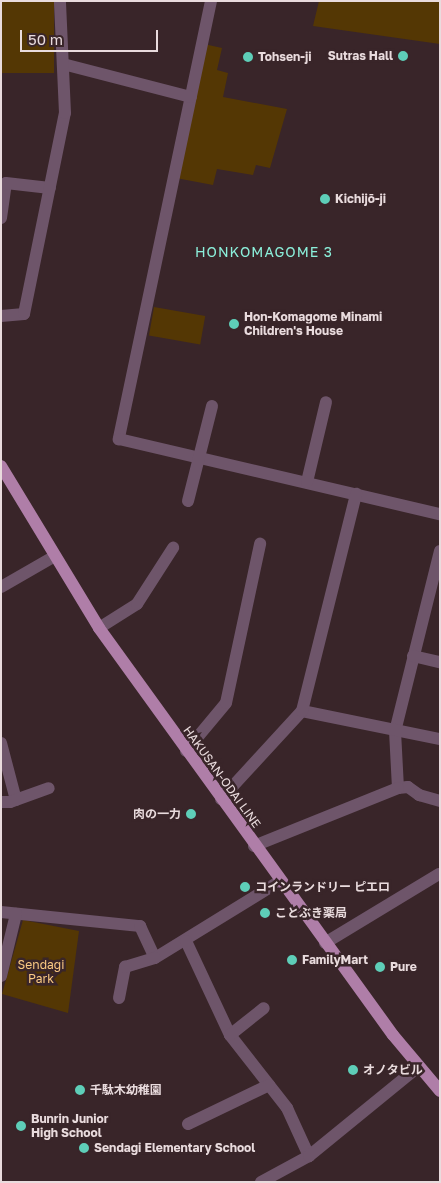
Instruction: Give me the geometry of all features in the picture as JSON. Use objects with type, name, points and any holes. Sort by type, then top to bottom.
[{"type":"main road","name":"HAKUSAN-ODAI LINE","points":[[1,466],[99,628],[325,943],[418,1067],[438,1086]]},
{"type":"street","points":[[1,316],[24,314],[65,113],[60,1]]},
{"type":"street","points":[[211,1],[119,440],[440,514]]},
{"type":"street","points":[[63,64],[191,97]]},
{"type":"street","points":[[1,218],[6,183],[50,188]]},
{"type":"street","points":[[307,482],[326,402]]},
{"type":"street","points":[[188,501],[212,406]]},
{"type":"street","points":[[221,800],[302,711],[356,494]]},
{"type":"street","points":[[186,751],[226,703],[260,544]]},
{"type":"street","points":[[99,628],[137,604],[173,548]]},
{"type":"street","points":[[398,788],[395,731],[440,551]]},
{"type":"street","points":[[1,587],[55,556]]},
{"type":"street","points":[[414,656],[440,662]]},
{"type":"street","points":[[302,711],[440,739]]},
{"type":"street","points":[[1,743],[16,800]]},
{"type":"street","points":[[254,846],[398,788],[408,787],[419,795],[440,801]]},
{"type":"street","points":[[1,802],[16,800],[49,788]]},
{"type":"street","points":[[325,943],[438,874]]},
{"type":"street","points":[[119,998],[125,967],[155,958],[186,941],[280,881]]},
{"type":"street","points":[[1,912],[140,926],[155,958]]},
{"type":"street","points":[[1,976],[16,914]]},
{"type":"street","points":[[186,941],[230,1035],[287,1108],[309,1156]]},
{"type":"street","points":[[230,1035],[264,1008]]},
{"type":"street","points":[[262,1182],[309,1156],[418,1067]]},
{"type":"street","points":[[188,1124],[269,1085]]},
{"type":"green space","points":[[1,1],[54,1],[54,73],[1,73]]},
{"type":"green space","points":[[319,1],[440,1],[440,44],[313,26]]},
{"type":"green space","points":[[204,44],[222,48],[217,70],[228,73],[223,97],[287,109],[270,168],[256,165],[253,175],[217,169],[213,185],[176,178]]},
{"type":"green space","points":[[154,307],[205,316],[200,345],[149,336]]},
{"type":"green space","name":"Sendagi Park","points":[[23,920],[79,931],[68,1013],[2,994]]},
{"type":"place","name":"Sutras Hall","points":[[403,56]]},
{"type":"place","name":"Tohsen-ji","points":[[248,57]]},
{"type":"place","name":"Kichijō-ji","points":[[325,199]]},
{"type":"place","name":"Hon-Komagome Minami Children's House","points":[[234,324]]},
{"type":"place","name":"肉の一力","points":[[191,814]]},
{"type":"place","name":"コインランドリー ピエロ","points":[[245,887]]},
{"type":"place","name":"ことぶき薬局","points":[[265,913]]},
{"type":"place","name":"FamilyMart","points":[[292,960]]},
{"type":"place","name":"Pure","points":[[380,967]]},
{"type":"place","name":"オノタビル","points":[[353,1070]]},
{"type":"place","name":"千駄木幼稚園","points":[[80,1090]]},
{"type":"place","name":"Bunrin Junior High School","points":[[21,1126]]},
{"type":"place","name":"Sendagi Elementary School","points":[[84,1148]]},
{"type":"district","name":"HONKOMAGOME 3","points":[[264,252]]}]
